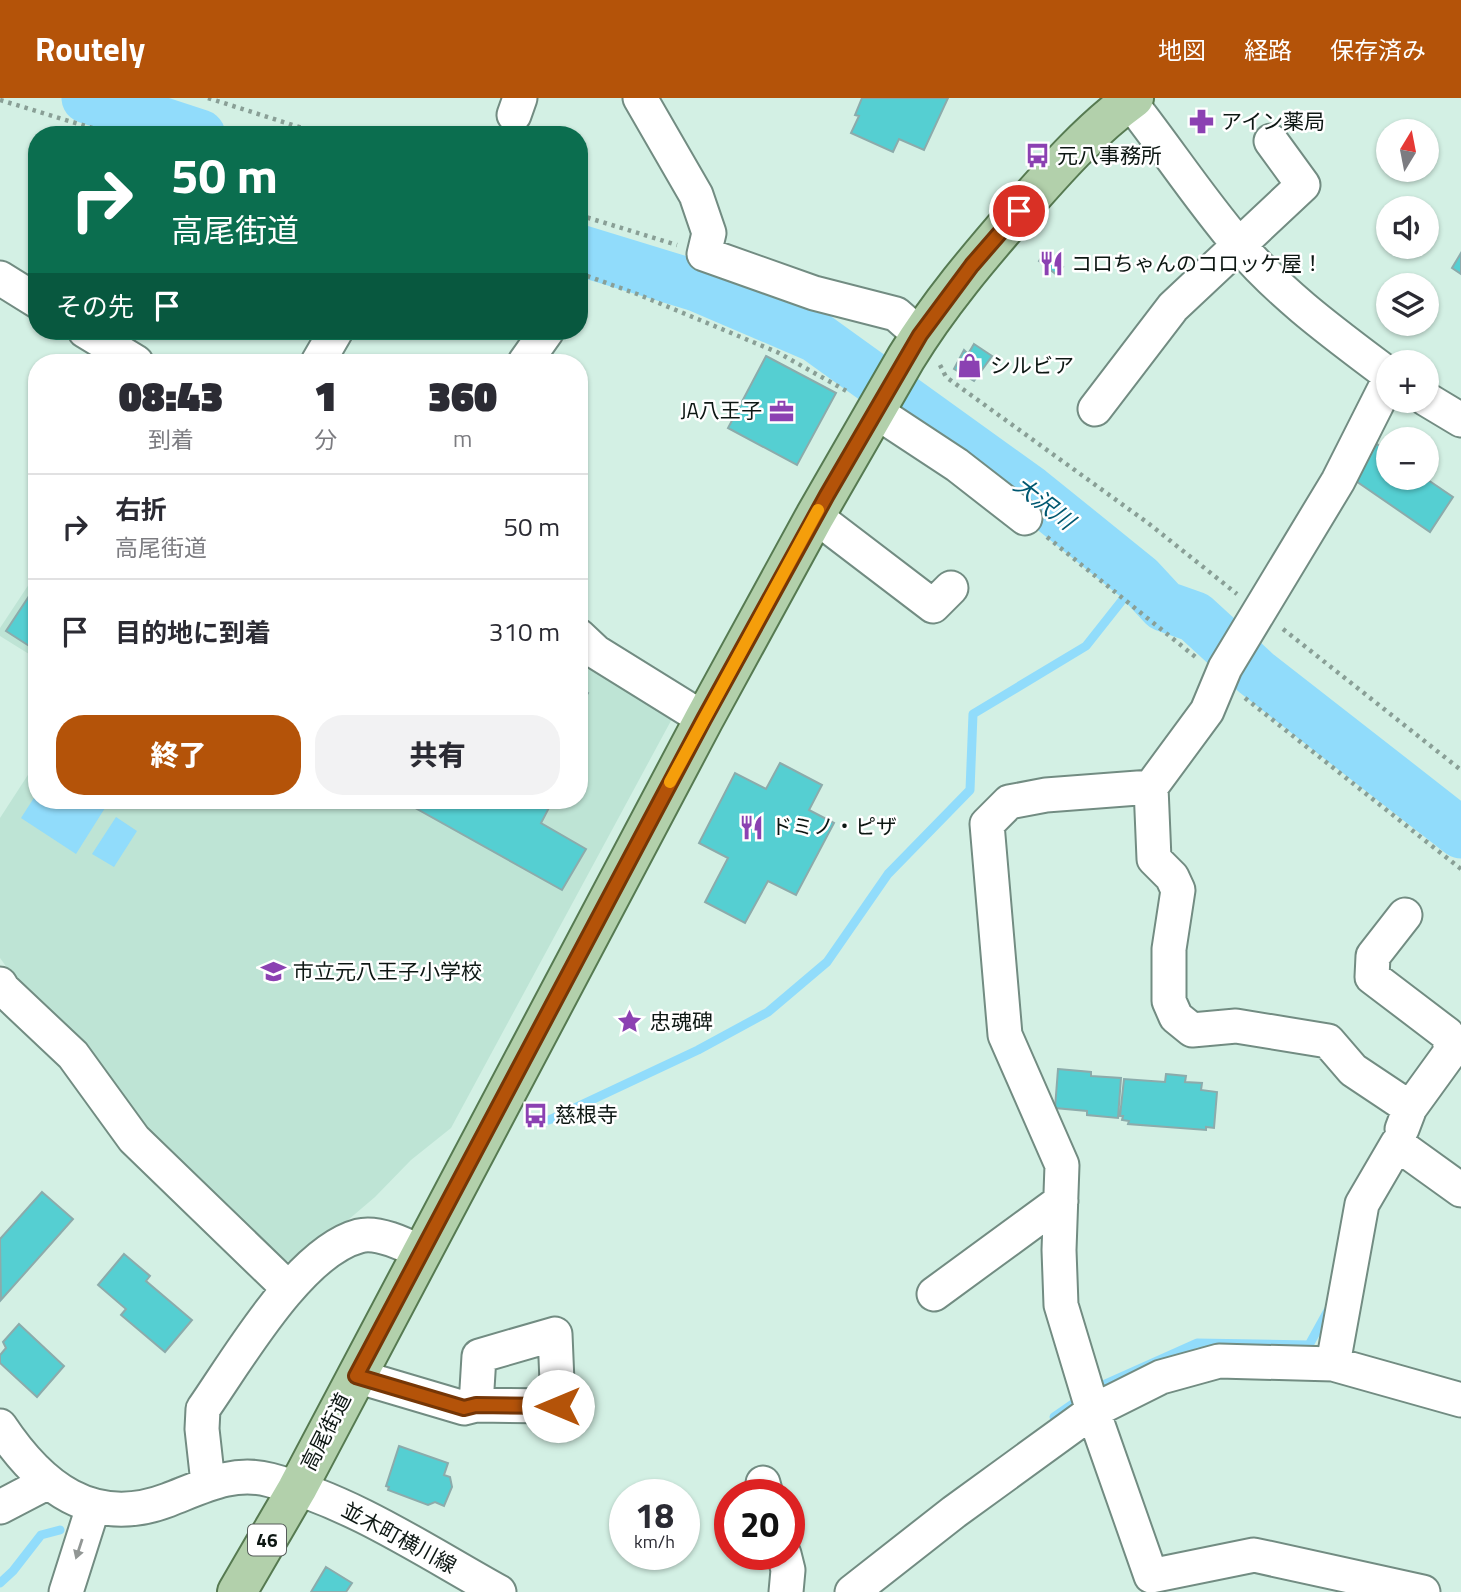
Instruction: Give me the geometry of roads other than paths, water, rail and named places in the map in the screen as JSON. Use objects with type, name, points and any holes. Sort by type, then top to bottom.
[{"type":"main road","name":"高尾街道","points":[[237,1592],[297,1489],[704,719],[815,516],[913,346],[972,265],[1051,175],[1130,99]]},
{"type":"street","points":[[1130,99],[1238,244],[1277,285],[1320,323],[1376,365]]},
{"type":"street","points":[[648,101],[696,195],[709,233],[704,254],[814,293],[896,313],[913,346]]},
{"type":"street","points":[[1095,409],[1173,307],[1303,185],[1271,141]]},
{"type":"street","points":[[0,278],[28,295]]},
{"type":"street","points":[[100,340],[123,354]]},
{"type":"street","points":[[878,405],[1025,518]]},
{"type":"street","points":[[1376,406],[1338,481],[1223,674],[1207,711],[1151,787],[1154,859],[1172,877],[1178,890],[1169,975],[1169,1001],[1176,1017],[1192,1030],[1236,1026],[1328,1041],[1353,1069],[1410,1108]]},
{"type":"street","points":[[1439,406],[1461,420]]},
{"type":"street","points":[[815,516],[933,606],[951,588]]},
{"type":"street","points":[[588,644],[704,719]]},
{"type":"street","points":[[1151,787],[1046,795],[1009,802],[987,824],[1004,1035],[1062,1165],[1061,1305],[1093,1410],[1151,1576],[1254,1555],[1423,1592]]},
{"type":"street","points":[[1333,1364],[1362,1204],[1397,1144],[1410,1108],[1452,1050],[1447,1034],[1372,977],[1373,956],[1405,915]]},
{"type":"street","points":[[0,984],[73,1055],[134,1139],[288,1288]]},
{"type":"street","points":[[1397,1144],[1461,1190]]},
{"type":"street","points":[[934,1294],[1061,1201]]},
{"type":"street","points":[[208,1483],[202,1429],[203,1409],[288,1288],[326,1251],[360,1235],[392,1239],[420,1252]]},
{"type":"street","points":[[852,1592],[954,1512],[1093,1410],[1161,1377],[1219,1361],[1333,1364],[1461,1400]]},
{"type":"street","points":[[356,1376],[464,1408],[476,1405]]},
{"type":"street","points":[[0,1426],[48,1482],[69,1498],[93,1507],[66,1592]]},
{"type":"street","name":"並木町横川線","points":[[93,1507],[129,1508],[165,1502],[208,1483],[235,1476],[268,1479],[364,1514],[499,1592]]},
{"type":"street","points":[[0,1507],[48,1482]]},
{"type":"street","points":[[786,1592],[788,1570]]},
{"type":"water","points":[[28,807],[104,809],[76,854],[21,818]]},
{"type":"water","points":[[116,817],[137,831],[114,867],[92,854]]},
{"type":"waterway","name":"大沢川","points":[[87,98],[173,126]]},
{"type":"waterway","name":"大沢川","points":[[588,253],[697,286],[816,337],[1030,491],[1139,579],[1164,606],[1195,617],[1256,673],[1461,833]]},
{"type":"waterway","points":[[549,1120],[698,1050],[768,1012],[827,962],[888,874],[970,790],[973,714],[1086,646],[1139,579]]},
{"type":"waterway","points":[[1094,1389],[1197,1343],[1309,1345],[1330,1307]]},
{"type":"waterway","points":[[1054,1417],[1080,1399]]},
{"type":"waterway","points":[[0,1583],[41,1535],[60,1530]]},
{"type":"place","name":"アイン薬局","points":[[1201,122]]},
{"type":"place","name":"元八事務所","points":[[1037,156]]},
{"type":"place","name":"コロちゃんのコロッケ屋！","points":[[1051,264]]},
{"type":"place","name":"シルビア","points":[[970,366]]},
{"type":"place","name":"JA八王子","points":[[782,411]]},
{"type":"place","name":"ドミノ・ピザ","points":[[751,827]]},
{"type":"place","name":"市立元八王子小学校","points":[[273,972]]},
{"type":"place","name":"忠魂碑","points":[[630,1022]]},
{"type":"place","name":"慈根寺","points":[[535,1115]]}]
